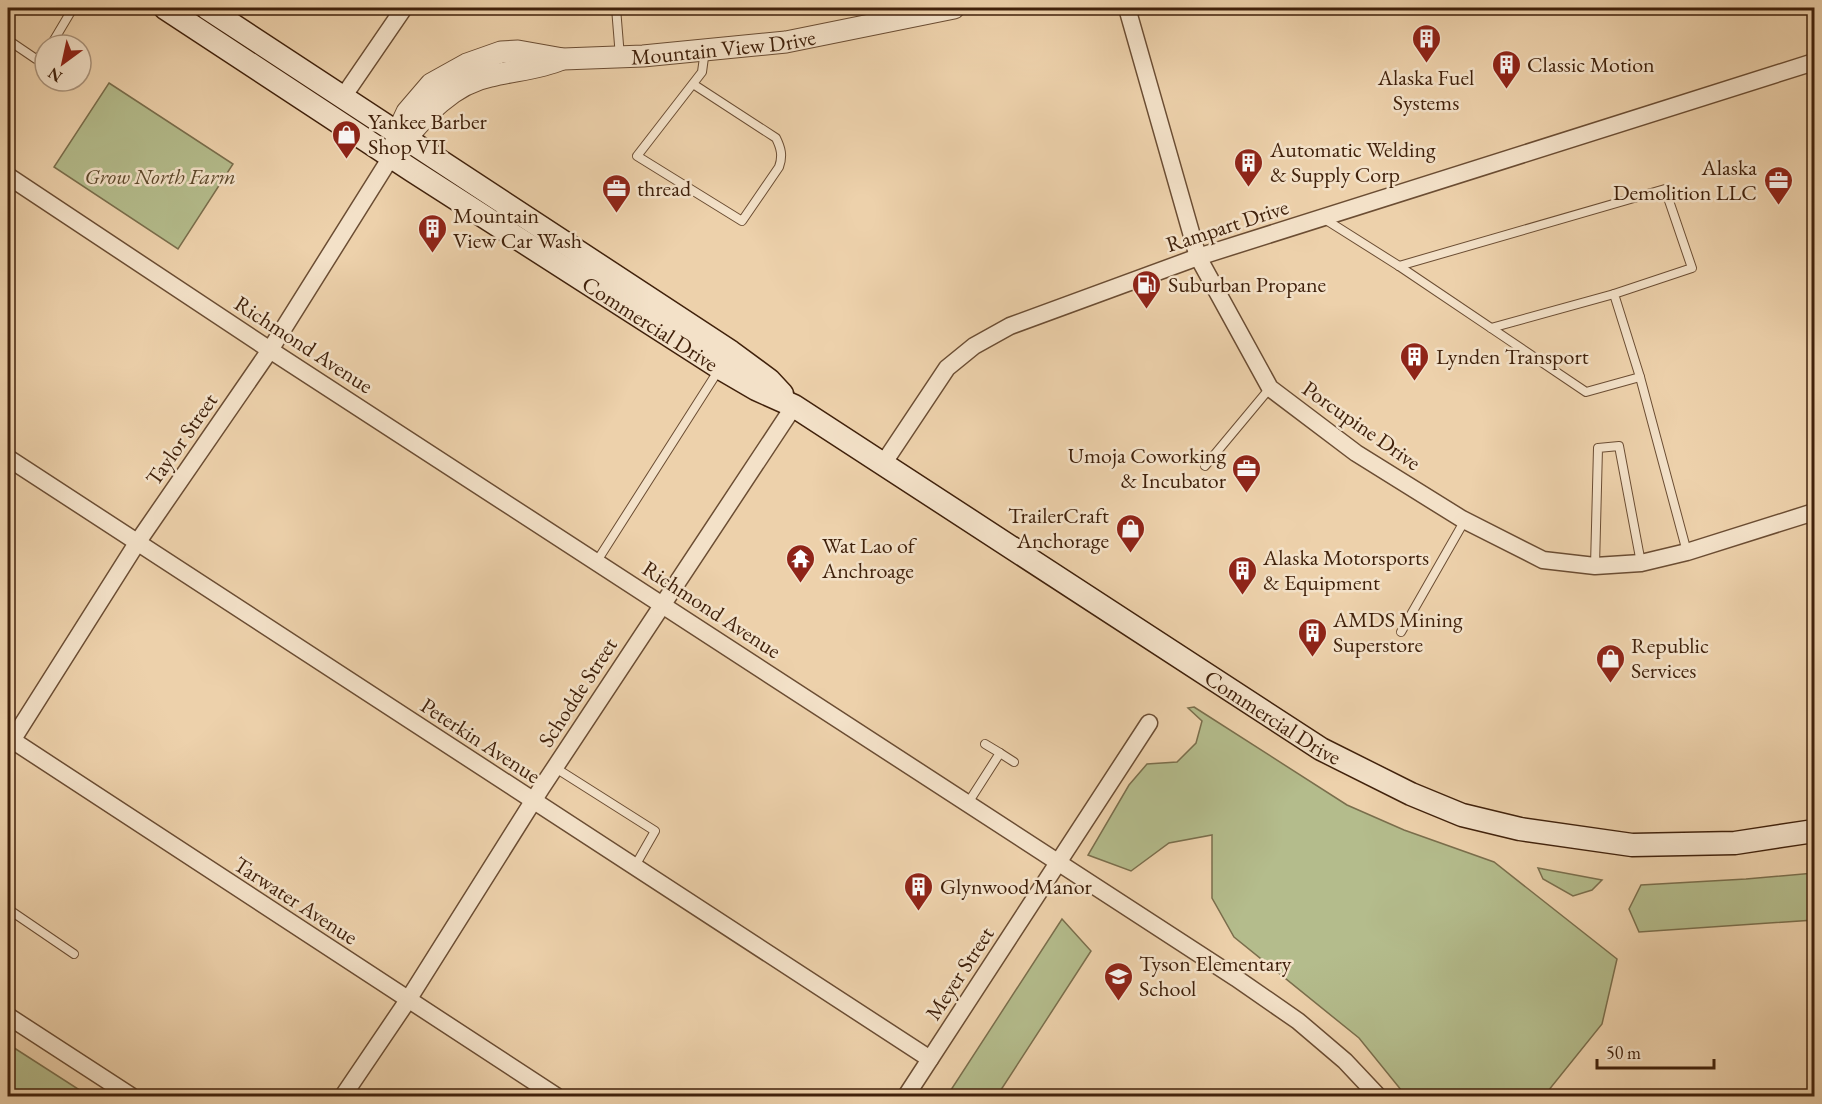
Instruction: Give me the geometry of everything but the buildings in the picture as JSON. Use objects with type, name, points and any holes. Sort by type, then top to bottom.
[{"type":"main road","points":[[165,8],[391,157]]},
{"type":"main road","points":[[207,8],[402,137]]},
{"type":"main road","name":"Commercial Drive","points":[[402,137],[731,351],[769,380],[794,405],[883,464],[1321,749],[1411,794],[1462,815],[1520,829],[1632,845],[1735,843],[1815,831]]},
{"type":"main road","name":"Commercial Drive","points":[[391,157],[720,368],[771,396],[794,405]]},
{"type":"street","points":[[343,97],[403,8]]},
{"type":"street","name":"Mountain View Drive","points":[[391,157],[402,137],[446,96],[489,76],[545,67],[563,59],[620,57],[786,42],[954,8]]},
{"type":"street","name":"Porcupine Drive","points":[[1127,8],[1198,257],[1270,388],[1356,453],[1465,520],[1544,560],[1595,566],[1641,563],[1687,552],[1815,512]]},
{"type":"street","name":"Rampart Drive","points":[[883,464],[947,368],[974,346],[1010,326],[1198,257],[1815,62]]},
{"type":"street","name":"Taylor Street","points":[[10,743],[137,543],[270,350],[391,157]]},
{"type":"street","name":"Richmond Avenue","points":[[8,176],[270,350],[1236,978],[1298,1021],[1345,1061],[1378,1096]]},
{"type":"street","name":"Schodde Street","points":[[343,1096],[408,1000],[554,767],[794,405]]},
{"type":"street","name":"Peterkin Avenue","points":[[8,458],[930,1059]]},
{"type":"street","name":"Meyer Street","points":[[906,1096],[1149,723]]},
{"type":"street","name":"Tarwater Avenue","points":[[10,743],[556,1096]]},
{"type":"street","points":[[8,1016],[131,1096]]},
{"type":"lane","points":[[58,33],[73,8]]},
{"type":"lane","points":[[616,8],[620,57]]},
{"type":"lane","points":[[8,40],[33,57]]},
{"type":"lane","points":[[693,84],[776,138],[782,157],[779,167],[742,221],[637,156],[702,72],[705,50]]},
{"type":"lane","points":[[1399,266],[1665,189],[1692,268],[1614,294],[1491,328]]},
{"type":"lane","points":[[1322,218],[1399,266],[1586,392],[1640,377]]},
{"type":"lane","points":[[1614,294],[1640,377],[1687,552]]},
{"type":"lane","points":[[597,561],[720,368]]},
{"type":"lane","points":[[1205,466],[1270,388]]},
{"type":"lane","points":[[1595,566],[1598,448],[1619,446],[1641,563]]},
{"type":"lane","points":[[1401,632],[1465,520]]},
{"type":"lane","points":[[985,744],[1014,762]]},
{"type":"lane","points":[[968,803],[1000,753]]},
{"type":"lane","points":[[554,767],[655,831],[635,866]]},
{"type":"lane","points":[[8,909],[74,954]]},
{"type":"green space","name":"Grow North Farm","points":[[109,83],[233,164],[178,249],[54,167]]},
{"type":"green space","points":[[1194,707],[1347,805],[1404,830],[1494,862],[1617,959],[1602,1024],[1544,1096],[1406,1096],[1359,1038],[1234,937],[1212,898],[1212,835],[1169,843],[1131,871],[1088,855],[1129,785],[1147,764],[1177,762],[1196,743],[1202,721],[1188,708]]},
{"type":"green space","points":[[1538,868],[1602,880],[1592,890],[1573,896],[1543,879]]},
{"type":"green space","points":[[1814,873],[1814,920],[1639,932],[1629,909],[1641,885]]},
{"type":"green space","points":[[1062,919],[1091,951],[997,1096],[947,1096]]},
{"type":"green space","points":[[8,1044],[89,1096],[8,1096]]},
{"type":"place","name":"Alaska Fuel Systems","points":[[1426,64]]},
{"type":"place","name":"Classic Motion","points":[[1506,90]]},
{"type":"place","name":"Yankee Barber Shop VII","points":[[347,160]]},
{"type":"place","name":"Automatic Welding & Supply Corp","points":[[1249,188]]},
{"type":"place","name":"Alaska Demolition LLC","points":[[1778,206]]},
{"type":"place","name":"thread","points":[[616,214]]},
{"type":"place","name":"Mountain View Car Wash","points":[[432,254]]},
{"type":"place","name":"Suburban Propane","points":[[1147,310]]},
{"type":"place","name":"Lynden Transport","points":[[1415,382]]},
{"type":"place","name":"Umoja Coworking & Incubator","points":[[1247,494]]},
{"type":"place","name":"TrailerCraft Anchorage","points":[[1130,554]]},
{"type":"place","name":"Wat Lao of Anchroage","points":[[801,584]]},
{"type":"place","name":"Alaska Motorsports & Equipment","points":[[1242,596]]},
{"type":"place","name":"AMDS Mining Superstore","points":[[1312,658]]},
{"type":"place","name":"Republic Services","points":[[1610,684]]},
{"type":"place","name":"Glynwood Manor","points":[[919,912]]},
{"type":"place","name":"Tyson Elementary School","points":[[1118,1002]]}]
